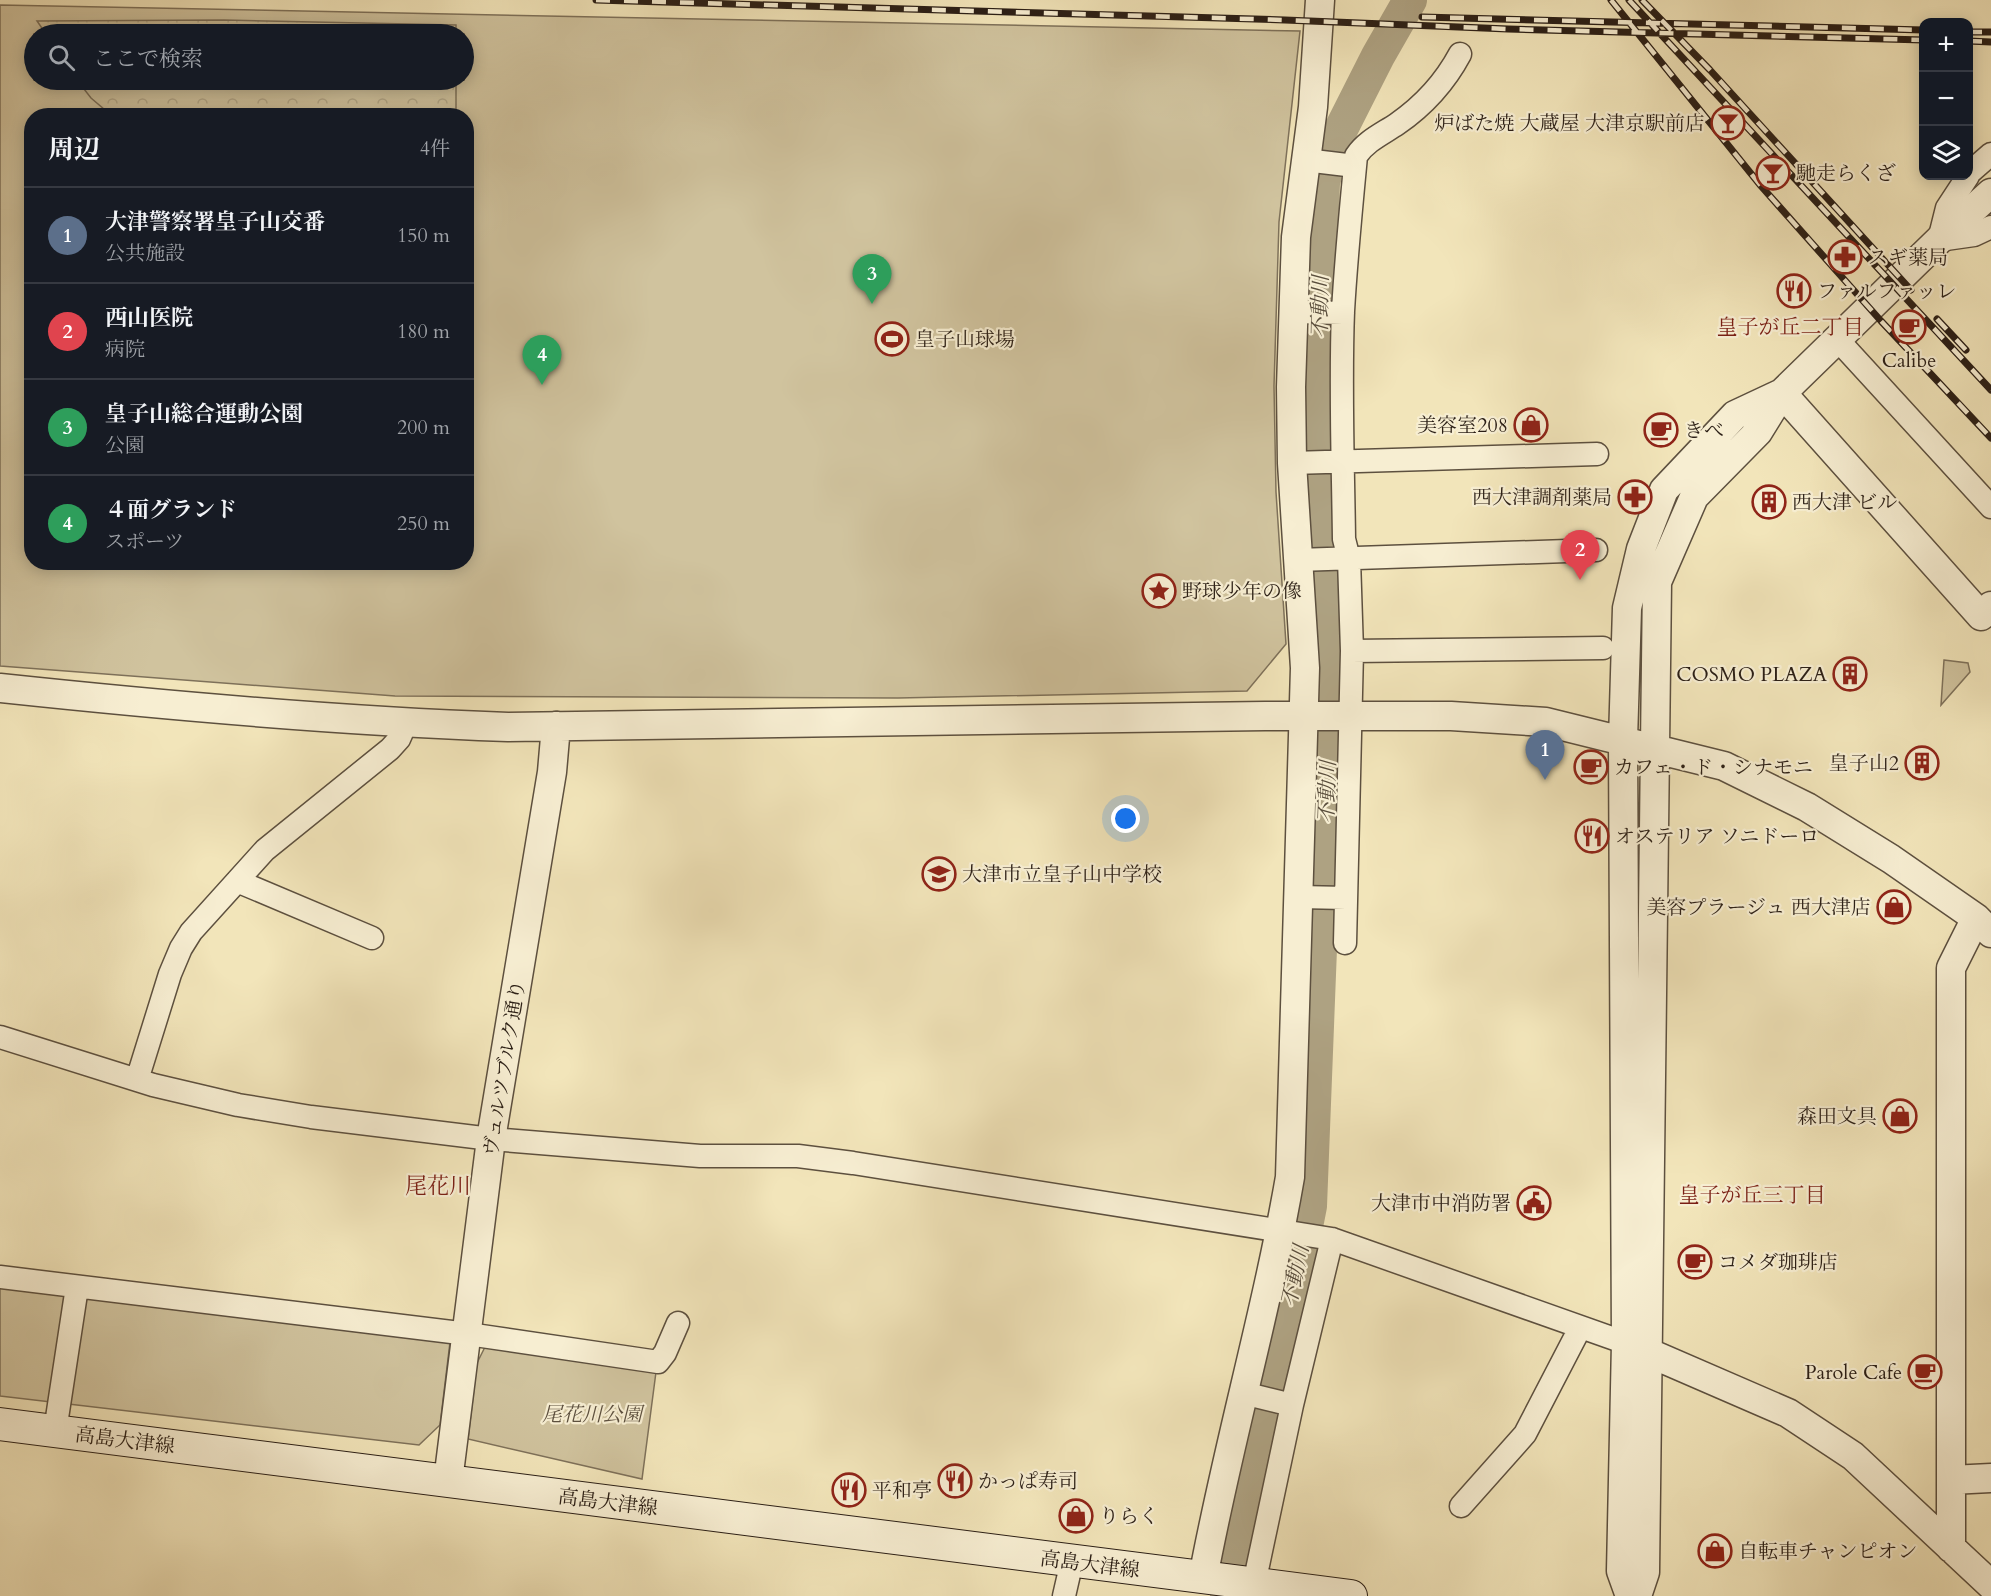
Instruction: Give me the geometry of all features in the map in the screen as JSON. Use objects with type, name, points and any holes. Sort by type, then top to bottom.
[{"type":"main road","name":"高島大津線","points":[[0,1424],[1072,1562],[1206,1584],[1252,1583]]},
{"type":"main road","points":[[1252,1583],[1351,1596]]},
{"type":"street","points":[[1206,1584],[1212,1527],[1286,1231],[1290,1177],[1299,897],[1309,716],[1293,463],[1291,387],[1296,237],[1315,86],[1320,0]]},
{"type":"street","points":[[1345,943],[1352,651],[1348,559],[1344,539],[1343,313],[1354,166],[1356,156],[1363,146],[1398,123],[1431,95],[1441,84],[1460,54]]},
{"type":"street","points":[[1973,170],[1991,154]]},
{"type":"street","points":[[1306,160],[1354,166]]},
{"type":"street","points":[[1939,240],[1947,208],[1965,180]]},
{"type":"street","points":[[1630,1596],[1621,1571],[1637,1348],[1655,749],[1657,582],[1694,497],[1758,432],[1782,393],[1939,240],[1991,193]]},
{"type":"street","points":[[1939,240],[1974,235],[1991,227]]},
{"type":"street","points":[[1295,312],[1343,313]]},
{"type":"street","points":[[1837,339],[1991,507]]},
{"type":"street","points":[[1782,393],[1981,616],[1991,606]]},
{"type":"street","points":[[1637,1596],[1645,1572],[1637,1348],[1623,740],[1627,608],[1641,549],[1664,490],[1736,415],[1782,393]]},
{"type":"street","points":[[1293,463],[1597,454]]},
{"type":"street","points":[[1299,560],[1596,550]]},
{"type":"street","points":[[1352,651],[1603,648]]},
{"type":"street","points":[[0,688],[406,723],[508,727],[1451,716],[1546,722],[1724,766],[1807,807],[1891,859],[1983,926],[1951,968],[1951,1548]]},
{"type":"street","points":[[136,1080],[170,974],[191,932],[265,850],[390,749],[399,740],[406,723]]},
{"type":"street","name":"ヴュルツブルク通り","points":[[448,1481],[491,1139],[552,772],[556,726]]},
{"type":"street","points":[[237,881],[372,938]]},
{"type":"street","points":[[1299,897],[1346,898]]},
{"type":"street","points":[[0,1037],[136,1080],[238,1105],[312,1117],[491,1139],[700,1156],[798,1156],[1328,1238],[1637,1348],[1788,1413],[1854,1456],[1991,1585]]},
{"type":"street","points":[[1252,1583],[1289,1404],[1328,1238]]},
{"type":"street","points":[[0,1276],[468,1334],[658,1362],[665,1353],[678,1323]]},
{"type":"street","points":[[55,1431],[77,1287]]},
{"type":"street","points":[[1461,1506],[1525,1434],[1580,1328]]},
{"type":"street","points":[[1247,1394],[1289,1404]]},
{"type":"street","points":[[1951,1480],[1991,1478]]},
{"type":"street","points":[[1064,1596],[1072,1562]]},
{"type":"green space","points":[[0,5],[1300,31],[1279,222],[1274,386],[1276,492],[1286,644],[1247,691],[898,698],[395,696],[0,666]]},
{"type":"green space","points":[[224,20],[410,24],[39,24],[37,21]]},
{"type":"green space","points":[[85,90],[456,90],[456,108],[103,108]]},
{"type":"green space","points":[[1944,660],[1968,663],[1970,672],[1941,705]]},
{"type":"green space","points":[[0,1284],[450,1342],[440,1425],[419,1445],[0,1396]]},
{"type":"green space","name":"尾花川公園","points":[[486,1345],[656,1372],[642,1479],[468,1439],[477,1363]]},
{"type":"waterway","name":"不動川","points":[[1227,1596],[1246,1498],[1310,1206],[1331,666],[1317,443],[1317,346],[1323,183],[1333,145],[1378,56],[1410,0]]},
{"type":"railway","points":[[596,0],[1919,40]]},
{"type":"railway","points":[[1611,0],[1761,186],[1881,321],[1991,438]]},
{"type":"railway","points":[[1629,0],[1991,390]]},
{"type":"railway","points":[[1642,0],[1710,70],[1911,290]]},
{"type":"railway","points":[[1422,17],[1919,30]]},
{"type":"railway","points":[[1973,32],[1991,32]]},
{"type":"railway","points":[[1973,41],[1991,42]]},
{"type":"railway","points":[[1937,319],[1966,350]]},
{"type":"place","name":"炉ばた焼 大蔵屋 大津京駅前店","points":[[1728,123]]},
{"type":"place","name":"馳走らくざ","points":[[1773,173]]},
{"type":"place","name":"スギ薬局","points":[[1845,257]]},
{"type":"place","name":"ファルファッレ","points":[[1794,291]]},
{"type":"place","name":"皇子山総合運動公園","points":[[872,304]]},
{"type":"place","name":"Calibe","points":[[1909,327]]},
{"type":"place","name":"皇子山球場","points":[[892,339]]},
{"type":"place","name":"４面グランド","points":[[542,385]]},
{"type":"place","name":"美容室208","points":[[1531,425]]},
{"type":"place","name":"きべ","points":[[1661,430]]},
{"type":"place","name":"西大津調剤薬局","points":[[1635,497]]},
{"type":"place","name":"西大津 ビル","points":[[1769,502]]},
{"type":"place","name":"西山医院","points":[[1580,580]]},
{"type":"place","name":"野球少年の像","points":[[1159,591]]},
{"type":"place","name":"COSMO PLAZA","points":[[1850,674]]},
{"type":"place","name":"皇子山2","points":[[1922,763]]},
{"type":"place","name":"カフェ・ド・シナモニ","points":[[1591,767]]},
{"type":"place","name":"大津警察署皇子山交番","points":[[1545,780]]},
{"type":"place","name":"オステリア ソニドーロ","points":[[1592,836]]},
{"type":"place","name":"大津市立皇子山中学校","points":[[939,874]]},
{"type":"place","name":"美容プラージュ 西大津店","points":[[1894,907]]},
{"type":"place","name":"森田文具","points":[[1900,1116]]},
{"type":"place","name":"大津市中消防署","points":[[1534,1203]]},
{"type":"place","name":"コメダ珈琲店","points":[[1695,1262]]},
{"type":"place","name":"Parole Cafe","points":[[1925,1372]]},
{"type":"place","name":"かっぱ寿司","points":[[955,1481]]},
{"type":"place","name":"平和亭","points":[[849,1490]]},
{"type":"place","name":"りらく","points":[[1076,1516]]},
{"type":"place","name":"自転車チャンピオン","points":[[1715,1551]]},
{"type":"district","name":"皇子が丘二丁目","points":[[1790,327]]},
{"type":"district","name":"尾花川","points":[[438,1185]]},
{"type":"district","name":"皇子が丘三丁目","points":[[1752,1195]]}]
